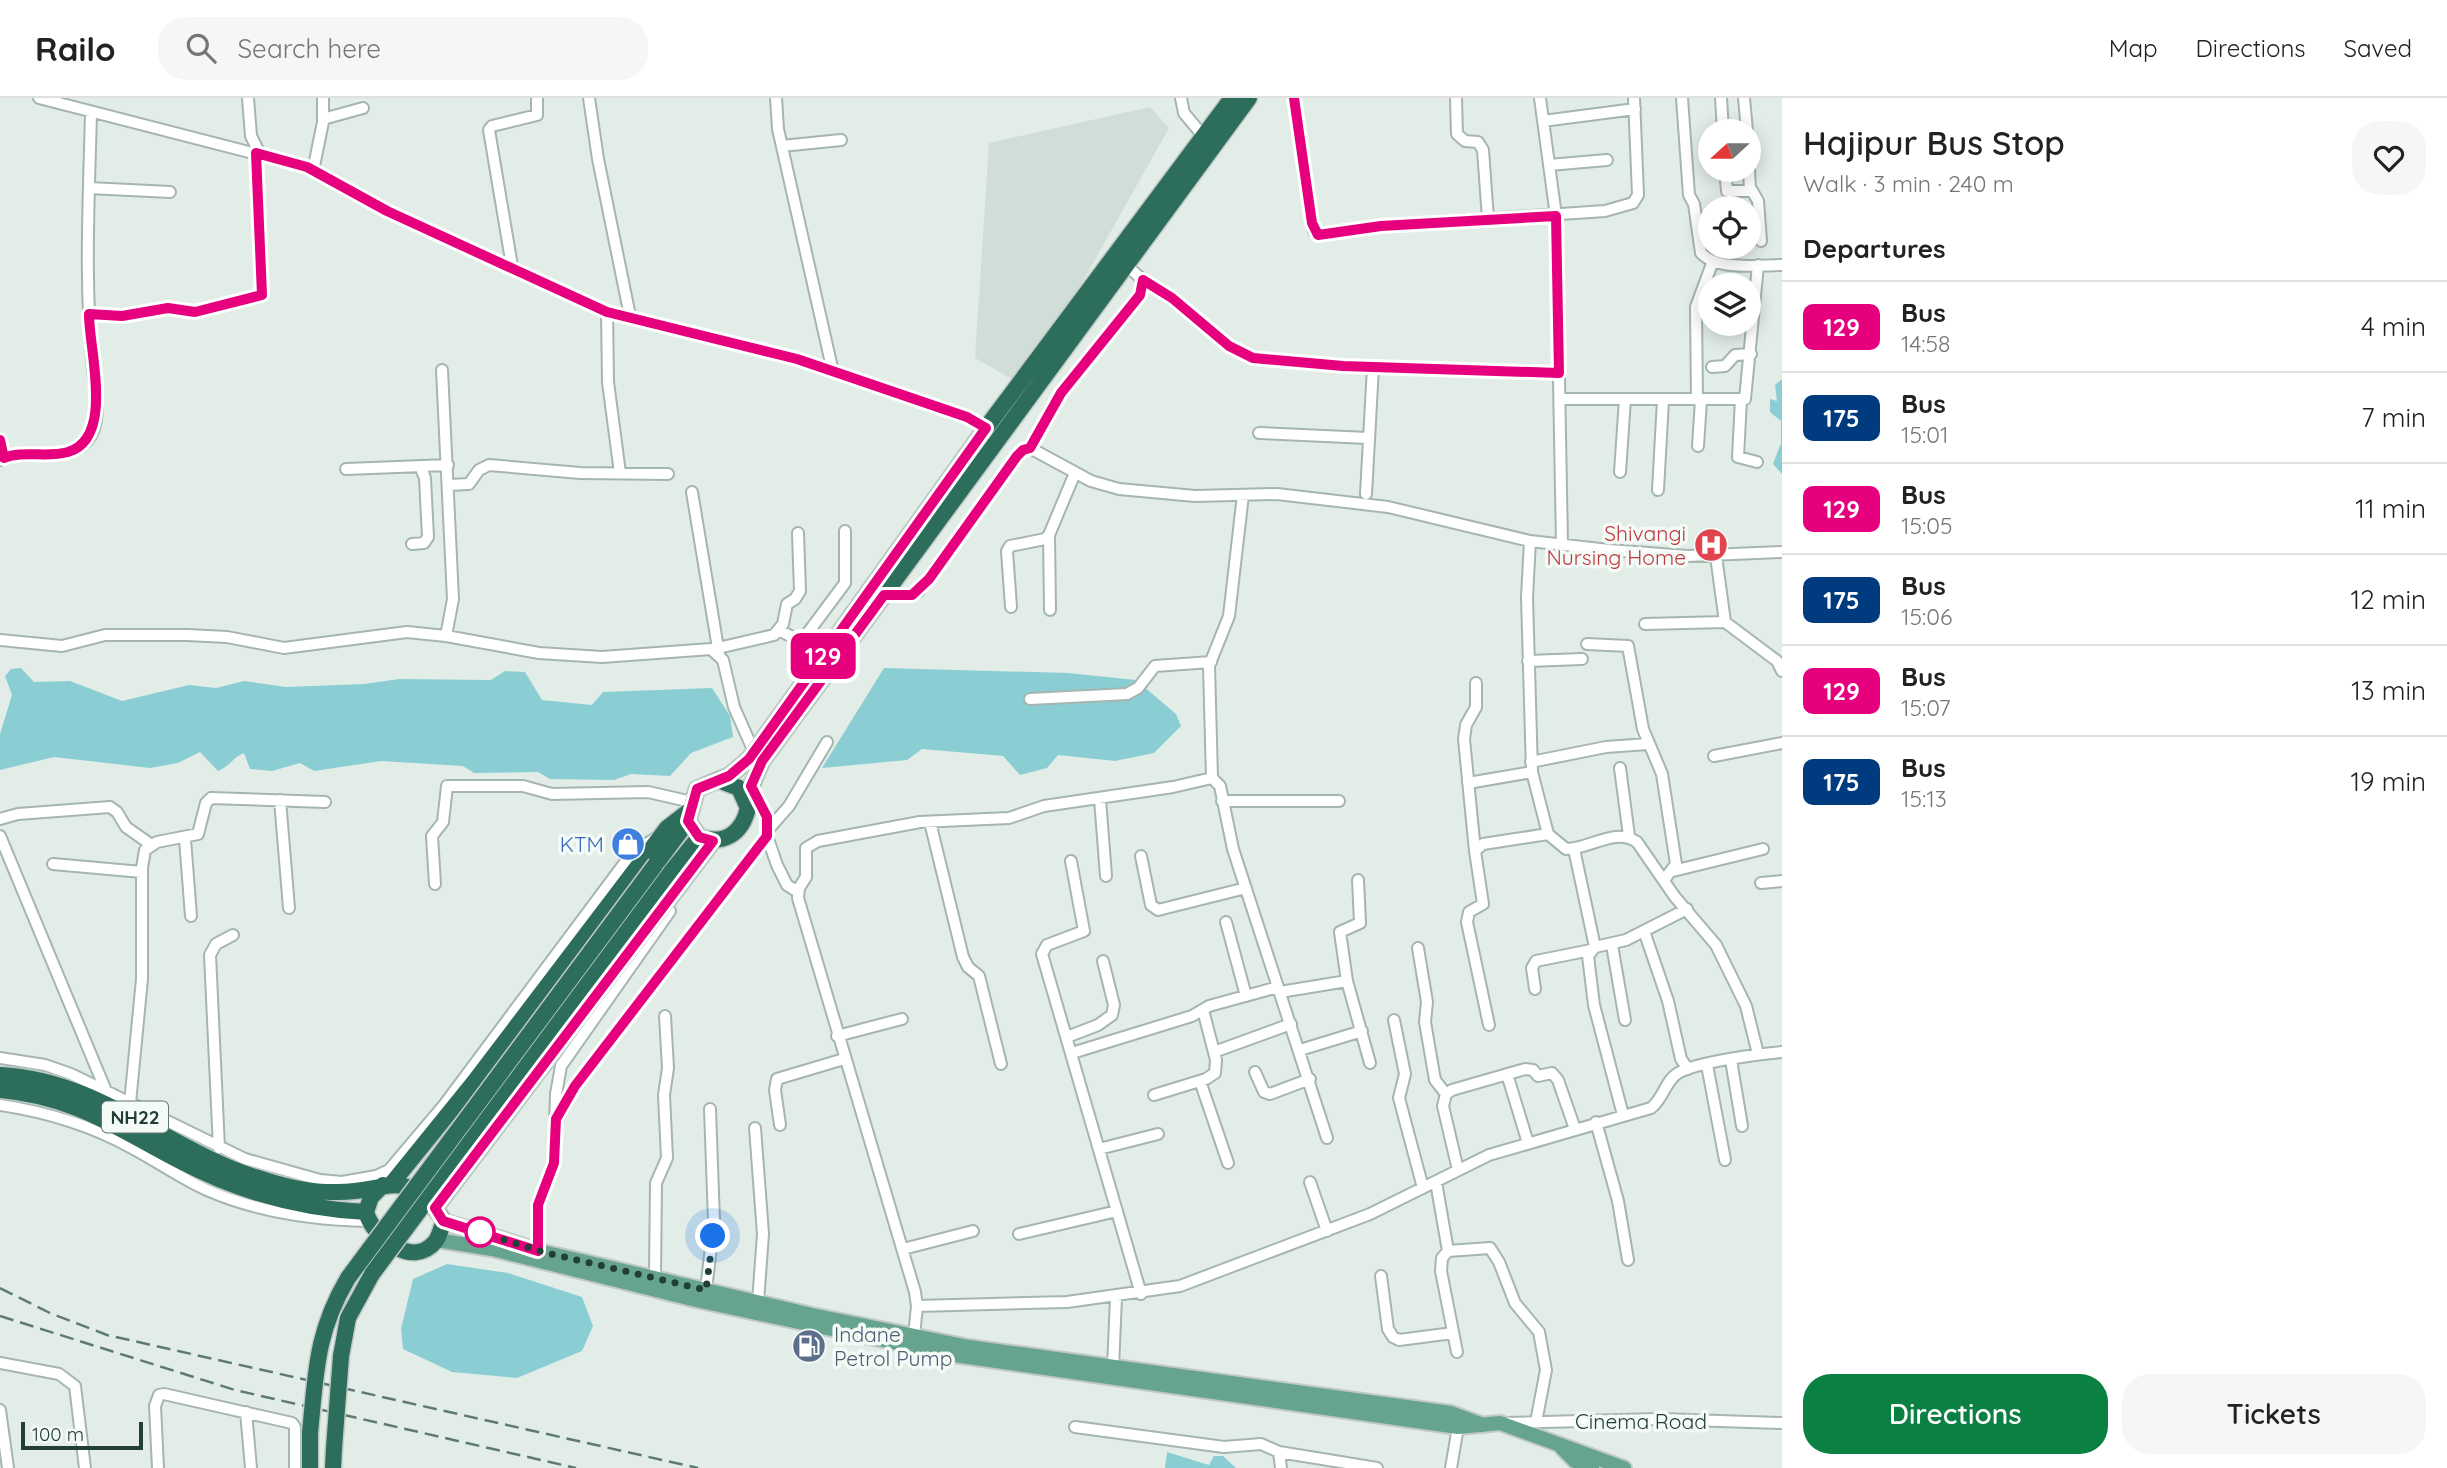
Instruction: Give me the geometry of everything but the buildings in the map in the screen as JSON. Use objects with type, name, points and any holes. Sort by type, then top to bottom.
[{"type":"highway","points":[[310,1468],[310,1433],[320,1337],[342,1287],[656,864],[690,811],[697,789],[729,776],[754,752],[986,428],[1232,98]]},
{"type":"highway","points":[[333,1468],[341,1356],[348,1318],[373,1274],[671,872],[705,844],[736,832],[742,826],[751,786],[762,761],[1249,98]]},
{"type":"highway","points":[[718,780],[739,788],[748,808]]},
{"type":"highway","points":[[690,811],[663,834],[474,1082],[388,1184],[374,1192],[367,1217],[385,1243],[396,1248],[419,1249],[437,1240],[439,1214],[705,844]]},
{"type":"highway","points":[[690,811],[705,844]]},
{"type":"highway","name":"NH22","points":[[0,1075],[41,1080],[107,1102],[259,1186],[339,1187],[388,1184]]},
{"type":"highway","name":"NH22","points":[[0,1090],[57,1100],[89,1111],[182,1162],[329,1208],[367,1217]]},
{"type":"highway","points":[[388,1184],[404,1184],[431,1202],[439,1214]]},
{"type":"main road","points":[[439,1214],[538,1251],[758,1302],[837,1326],[1113,1368],[1451,1413],[1483,1425]]},
{"type":"main road","points":[[437,1240],[492,1249],[639,1287],[837,1326],[954,1355],[1458,1427],[1500,1423],[1562,1448],[1583,1451],[1625,1468]]},
{"type":"main road","points":[[1562,1448],[1576,1464],[1592,1468]]},
{"type":"street","points":[[39,98],[258,154],[313,171],[387,211],[512,266],[607,312],[833,372],[967,417],[986,428]]},
{"type":"street","points":[[89,314],[122,316],[168,308],[195,312],[262,295],[259,147],[251,139],[248,98]]},
{"type":"street","points":[[313,171],[323,119],[323,98]]},
{"type":"street","points":[[512,266],[489,130],[492,126],[537,115],[537,98]]},
{"type":"street","points":[[590,98],[598,159],[630,316]]},
{"type":"street","points":[[776,98],[782,146],[833,372]]},
{"type":"street","points":[[1181,98],[1184,113],[1203,136]]},
{"type":"street","points":[[1294,98],[1310,211],[1314,231],[1318,235],[1381,226],[1605,211],[1637,200],[1634,104],[1543,121]]},
{"type":"street","points":[[1456,98],[1457,134],[1465,141],[1478,142],[1483,150],[1488,219]]},
{"type":"street","points":[[1540,98],[1556,216],[1562,544]]},
{"type":"street","points":[[1682,98],[1689,195],[1694,204],[1701,253],[1713,261],[1782,265]]},
{"type":"street","points":[[1721,98],[1722,119]]},
{"type":"street","points":[[1744,98],[1746,119]]},
{"type":"street","points":[[323,119],[363,108]]},
{"type":"street","points":[[0,440],[2,459],[67,452],[86,442],[93,431],[96,412],[89,314],[91,113]]},
{"type":"street","points":[[782,146],[841,140]]},
{"type":"street","points":[[1549,164],[1607,160]]},
{"type":"street","points":[[1726,182],[1727,191],[1747,192],[1751,189]]},
{"type":"street","points":[[1750,182],[1756,196]]},
{"type":"street","points":[[89,188],[170,191]]},
{"type":"street","points":[[1698,446],[1696,307],[1713,261]]},
{"type":"street","points":[[1126,265],[1143,280],[1172,298],[1229,346],[1253,358],[1373,367],[1559,373]]},
{"type":"street","points":[[1560,399],[1699,400],[1741,399],[1747,396],[1758,265]]},
{"type":"street","points":[[884,595],[912,595],[919,591],[1017,456],[1030,448],[1061,393],[1140,295],[1143,280]]},
{"type":"street","points":[[607,312],[608,382],[620,473]]},
{"type":"street","points":[[1712,367],[1725,366],[1735,355],[1751,354]]},
{"type":"street","points":[[1366,494],[1373,367]]},
{"type":"street","points":[[442,370],[453,599],[446,636]]},
{"type":"street","points":[[1620,472],[1625,399]]},
{"type":"street","points":[[1741,399],[1737,453],[1741,460],[1757,462]]},
{"type":"street","points":[[1658,490],[1663,400]]},
{"type":"street","points":[[1259,433],[1368,438]]},
{"type":"street","points":[[1030,448],[1102,486],[1118,489],[1195,496],[1277,494],[1388,507],[1530,541],[1664,555],[1716,556],[1782,552]]},
{"type":"street","points":[[346,469],[448,465]]},
{"type":"street","points":[[412,544],[424,543],[428,537],[425,478],[420,466]]},
{"type":"street","points":[[449,485],[469,484],[483,466],[668,474]]},
{"type":"street","points":[[1050,610],[1049,535],[1075,473]]},
{"type":"street","points":[[692,492],[719,651],[737,716],[754,752]]},
{"type":"street","points":[[1212,778],[1214,747],[1208,677],[1229,616],[1243,495]]},
{"type":"street","points":[[779,630],[796,639],[804,638],[845,583],[845,531]]},
{"type":"street","points":[[0,640],[62,646],[105,635],[201,636],[227,637],[284,648],[392,633],[446,636],[539,653],[602,657],[711,649],[719,651],[766,639],[779,630],[787,604],[800,591],[798,533]]},
{"type":"street","points":[[1011,607],[1007,551],[1010,546],[1045,539],[1049,535]]},
{"type":"street","points":[[1530,541],[1527,597],[1532,767],[1548,834],[1558,845],[1574,849],[1616,836],[1629,836]]},
{"type":"street","points":[[1716,556],[1725,622]]},
{"type":"street","points":[[1645,624],[1725,622],[1777,661],[1782,671]]},
{"type":"street","points":[[1587,644],[1628,646],[1634,695],[1648,744],[1662,774],[1676,860],[1673,871],[1664,880]]},
{"type":"street","points":[[1528,662],[1582,659]]},
{"type":"street","points":[[1030,699],[1127,694],[1138,688],[1155,666],[1211,662]]},
{"type":"street","points":[[1476,683],[1476,707],[1464,731],[1475,851],[1483,904],[1469,912],[1467,922],[1489,1025]]},
{"type":"street","points":[[556,1119],[575,1086],[789,806],[827,742]]},
{"type":"street","points":[[1714,756],[1782,743]]},
{"type":"street","points":[[1468,783],[1606,747],[1648,744]]},
{"type":"street","points":[[1620,768],[1629,836],[1647,853],[1664,880],[1716,945],[1750,1016],[1758,1054]]},
{"type":"street","points":[[797,892],[806,877],[807,845],[903,824],[1009,818],[1044,806],[1100,799],[1212,778],[1218,781],[1229,836],[1327,1138]]},
{"type":"street","points":[[435,884],[432,836],[443,822],[447,786],[523,786],[552,793],[648,792],[690,811]]},
{"type":"street","points":[[751,786],[767,817],[767,833],[788,885],[797,892],[837,1036],[903,1249],[917,1306],[914,1336]]},
{"type":"street","points":[[0,819],[28,813],[110,807],[117,812],[126,827],[150,845],[198,834],[206,803],[211,797],[325,802]]},
{"type":"street","points":[[1100,799],[1106,876]]},
{"type":"street","points":[[280,800],[289,908]]},
{"type":"street","points":[[1222,801],[1339,801]]},
{"type":"street","points":[[930,822],[963,957],[968,967],[979,976],[1001,1064]]},
{"type":"street","points":[[0,1058],[45,1065],[106,1091],[219,1148],[292,1174],[339,1187],[376,1177],[389,1170],[403,1155],[632,853],[643,843],[663,834]]},
{"type":"street","points":[[1475,851],[1483,844],[1548,834]]},
{"type":"street","points":[[0,836],[106,1091]]},
{"type":"street","points":[[185,838],[191,916]]},
{"type":"street","points":[[538,1251],[538,1205],[554,1163],[557,1080],[565,1059],[692,880],[705,844]]},
{"type":"street","points":[[130,1103],[142,979],[143,857],[150,845]]},
{"type":"street","points":[[1574,849],[1593,949],[1588,963],[1594,1005],[1623,1115]]},
{"type":"street","points":[[1673,871],[1763,849]]},
{"type":"street","points":[[1141,856],[1151,905],[1158,910],[1246,888]]},
{"type":"street","points":[[1071,861],[1084,931],[1047,945],[1042,954],[1141,1294]]},
{"type":"street","points":[[54,864],[142,872]]},
{"type":"street","points":[[1358,880],[1360,923],[1340,932],[1347,981],[1370,1063]]},
{"type":"street","points":[[1761,883],[1782,881]]},
{"type":"street","points":[[1535,989],[1532,968],[1535,961],[1612,944],[1687,909]]},
{"type":"street","points":[[1226,922],[1246,996]]},
{"type":"street","points":[[1644,931],[1668,1001],[1681,1059],[1688,1069]]},
{"type":"street","points":[[219,1148],[210,954],[216,944],[233,935]]},
{"type":"street","points":[[1612,944],[1625,1020]]},
{"type":"street","points":[[1418,948],[1427,1002],[1425,1022],[1435,1080],[1446,1094]]},
{"type":"street","points":[[1067,1037],[1098,1025],[1112,1015],[1114,1005],[1103,961]]},
{"type":"street","points":[[1072,1053],[1192,1016],[1246,996],[1347,981]]},
{"type":"street","points":[[1154,1095],[1200,1081],[1215,1073],[1214,1052],[1203,1010]]},
{"type":"street","points":[[654,1278],[656,1182],[667,1158],[664,1095],[668,1068],[665,1016]]},
{"type":"street","points":[[837,1036],[902,1019]]},
{"type":"street","points":[[1394,1020],[1405,1074],[1399,1098],[1423,1188]]},
{"type":"street","points":[[1214,1052],[1291,1024]]},
{"type":"street","points":[[1300,1050],[1362,1031]]},
{"type":"street","points":[[917,1306],[1116,1298],[1212,1277],[1273,1250],[1326,1231],[1489,1155],[1651,1108],[1661,1101],[1671,1080],[1688,1069],[1758,1054],[1782,1052]]},
{"type":"street","points":[[780,1125],[775,1090],[777,1079],[844,1059]]},
{"type":"street","points":[[1731,1060],[1742,1126]]},
{"type":"street","points":[[1707,1065],[1725,1160]]},
{"type":"street","points":[[1446,1094],[1530,1068],[1538,1076],[1556,1076],[1575,1129]]},
{"type":"street","points":[[1255,1072],[1264,1092],[1270,1094],[1310,1080]]},
{"type":"street","points":[[1507,1074],[1528,1143]]},
{"type":"street","points":[[1200,1081],[1228,1164]]},
{"type":"street","points":[[1446,1094],[1443,1106],[1458,1170]]},
{"type":"street","points":[[0,1105],[30,1110],[91,1128],[195,1184],[231,1199],[301,1217],[367,1217]]},
{"type":"street","points":[[706,1290],[714,1221],[710,1109]]},
{"type":"street","points":[[1596,1122],[1618,1201],[1628,1260]]},
{"type":"street","points":[[755,1128],[763,1234],[758,1302]]},
{"type":"street","points":[[1100,1149],[1158,1134]]},
{"type":"street","points":[[1310,1182],[1326,1231]]},
{"type":"street","points":[[1436,1182],[1448,1251]]},
{"type":"street","points":[[1019,1234],[1117,1211]]},
{"type":"street","points":[[903,1249],[973,1231]]},
{"type":"street","points":[[1457,1352],[1441,1271],[1442,1258],[1448,1251],[1490,1248],[1499,1262],[1515,1303],[1536,1327],[1546,1370],[1536,1422]]},
{"type":"street","points":[[1381,1276],[1388,1329],[1393,1337],[1399,1340],[1454,1333]]},
{"type":"street","points":[[1113,1368],[1116,1298]]},
{"type":"street","points":[[0,1363],[59,1374],[75,1386],[85,1468]]},
{"type":"street","points":[[158,1468],[155,1406],[159,1395],[292,1423],[295,1427],[295,1468]]},
{"type":"street","points":[[0,1410],[8,1468]]},
{"type":"street","points":[[246,1412],[251,1468]]},
{"type":"street","name":"Cinema Road","points":[[1500,1423],[1659,1419],[1782,1423]]},
{"type":"street","points":[[1075,1427],[1224,1447],[1261,1444],[1279,1452],[1377,1468]]},
{"type":"street","points":[[1451,1468],[1458,1427]]},
{"type":"street","points":[[1279,1452],[1281,1468]]},
{"type":"shaded area","points":[[1150,107],[1169,128],[1024,386],[975,358],[989,143]]},
{"type":"water","points":[[1782,379],[1782,474],[1773,464],[1781,443],[1781,421],[1770,412],[1770,399],[1777,401],[1775,385]]},
{"type":"water","points":[[21,668],[34,682],[70,681],[122,701],[189,685],[216,688],[244,681],[286,687],[364,684],[399,679],[491,680],[505,671],[525,672],[542,700],[592,705],[603,692],[712,688],[730,716],[733,737],[691,753],[670,776],[631,774],[614,780],[550,779],[538,772],[474,773],[463,766],[381,761],[314,771],[300,763],[272,771],[250,769],[244,753],[218,771],[200,752],[178,763],[150,768],[54,757],[0,770],[0,734],[12,695],[5,676],[11,669]]},
{"type":"water","points":[[884,668],[1068,673],[1136,680],[1176,714],[1181,726],[1154,753],[1115,761],[1058,755],[1047,768],[1020,775],[1003,756],[922,749],[907,760],[822,768]]},
{"type":"water","points":[[447,1264],[508,1273],[582,1297],[593,1326],[582,1351],[517,1378],[452,1372],[403,1349],[401,1329],[413,1279]]},
{"type":"water","points":[[1167,1452],[1209,1465],[1214,1456],[1223,1456],[1236,1468],[1165,1468]]},
{"type":"railway","points":[[0,1288],[50,1313],[107,1335],[698,1468]]},
{"type":"railway","points":[[0,1316],[235,1390],[576,1468]]},
{"type":"bus line","name":"129","points":[[0,440],[4,458],[10,455],[50,455],[67,452],[86,442],[93,431],[96,412],[89,314],[122,316],[168,308],[195,312],[213,306],[252,300],[262,295],[256,153],[307,167],[387,211],[512,266],[607,312],[797,359],[967,417],[986,428],[749,759],[729,776],[697,789],[688,821],[699,837],[713,841],[435,1208],[443,1221],[538,1251],[536,1218],[538,1205],[554,1163],[557,1144],[556,1119],[575,1086],[767,836],[767,817],[751,786],[762,761],[884,595],[912,595],[929,579],[1017,456],[1030,448],[1061,393],[1140,295],[1143,280],[1172,298],[1229,346],[1253,358],[1343,366],[1559,373],[1555,276],[1556,216],[1381,226],[1327,236],[1318,235],[1312,223],[1293,108],[1294,98]]},
{"type":"place","name":"Shivangi Nursing Home","points":[[1711,545]]},
{"type":"place","name":"KTM","points":[[628,844]]},
{"type":"place","name":"Indane Petrol Pump","points":[[809,1346]]},
{"type":"route","points":[[480,1232],[543,1252],[706,1290],[713,1236]]}]
